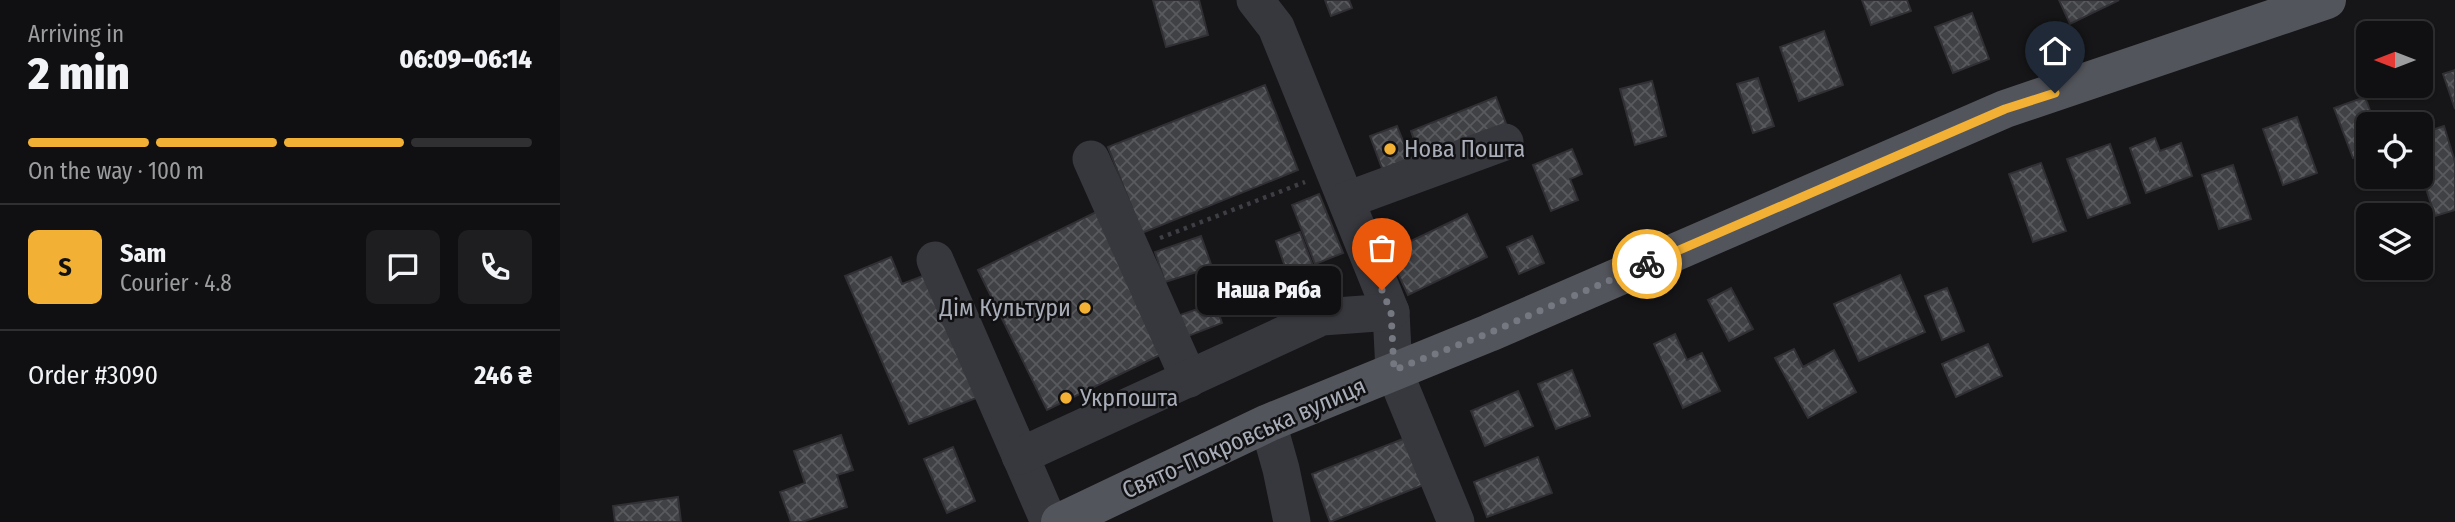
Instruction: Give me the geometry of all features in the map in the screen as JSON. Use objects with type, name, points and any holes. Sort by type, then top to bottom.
[{"type":"main road","name":"Свято-Покровська вулиця","points":[[1060,522],[1268,423],[1489,333],[2005,109],[2327,0]]},
{"type":"street","points":[[1255,0],[1276,27],[1391,312],[1394,370],[1457,522]]},
{"type":"street","points":[[1341,185],[1505,142]]},
{"type":"street","points":[[1091,159],[1189,379]]},
{"type":"street","points":[[935,260],[1049,522]]},
{"type":"street","points":[[1020,456],[1322,317],[1391,312]]},
{"type":"street","points":[[1268,423],[1292,522]]},
{"type":"path","points":[[1131,249],[1341,185]]},
{"type":"building","points":[[1153,0],[1199,0],[1208,35],[1166,47]]},
{"type":"building","points":[[1325,0],[1349,0],[1352,8],[1331,16]]},
{"type":"building","points":[[1862,0],[1907,0],[1911,11],[1871,25]]},
{"type":"building","points":[[2059,0],[2119,0],[2070,24]]},
{"type":"building","points":[[1972,13],[1989,59],[1953,73],[1935,27]]},
{"type":"building","points":[[1824,31],[1843,85],[1799,101],[1780,47]]},
{"type":"building","points":[[2455,70],[2455,109],[2443,74]]},
{"type":"building","points":[[1758,78],[1774,126],[1753,133],[1737,84]]},
{"type":"building","points":[[1652,81],[1666,136],[1635,145],[1620,89]]},
{"type":"building","points":[[1265,85],[1298,170],[1142,233],[1108,147]]},
{"type":"building","points":[[1496,97],[1508,129],[1422,162],[1411,131]]},
{"type":"building","points":[[2365,98],[2371,112],[2356,112],[2356,157],[2353,158],[2334,108]]},
{"type":"building","points":[[2297,117],[2317,173],[2283,185],[2263,129]]},
{"type":"building","name":"Нова Пошта","points":[[1397,126],[1411,161],[1383,171],[1370,136]]},
{"type":"building","points":[[2444,126],[2455,162],[2455,210],[2435,216],[2433,203],[2426,189],[2433,189],[2433,130]]},
{"type":"building","points":[[2155,138],[2160,151],[2181,143],[2192,176],[2146,193],[2130,148]]},
{"type":"building","points":[[2110,144],[2130,203],[2088,218],[2067,159]]},
{"type":"building","points":[[1572,149],[1582,174],[1570,179],[1578,200],[1551,211],[1533,165]]},
{"type":"building","points":[[2041,163],[2066,231],[2033,242],[2009,174]]},
{"type":"building","points":[[2233,165],[2251,219],[2219,229],[2202,175]]},
{"type":"building","points":[[1319,194],[1343,253],[1315,264],[1292,205]]},
{"type":"building","points":[[1096,212],[1164,353],[1047,410],[978,270]]},
{"type":"building","points":[[1467,214],[1487,257],[1408,295],[1388,252]]},
{"type":"building","points":[[1300,232],[1313,266],[1288,275],[1276,241]]},
{"type":"building","points":[[1201,236],[1212,267],[1165,282],[1155,252]]},
{"type":"building","points":[[1532,236],[1544,263],[1519,274],[1507,247]]},
{"type":"building","points":[[891,257],[902,284],[928,274],[979,397],[909,424],[845,276]]},
{"type":"building","points":[[1900,275],[1925,332],[1859,361],[1834,304]]},
{"type":"building","points":[[1731,288],[1753,329],[1729,341],[1708,300]]},
{"type":"building","points":[[1947,288],[1964,331],[1942,340],[1925,296]]},
{"type":"building","points":[[1215,303],[1222,323],[1188,336],[1180,315]]},
{"type":"building","points":[[1675,334],[1687,360],[1702,353],[1720,391],[1683,408],[1654,344]]},
{"type":"building","points":[[1988,344],[2002,376],[1956,397],[1942,364]]},
{"type":"building","points":[[1794,349],[1803,367],[1834,350],[1856,392],[1808,418],[1775,358]]},
{"type":"building","points":[[1572,370],[1590,416],[1556,429],[1538,384]]},
{"type":"building","points":[[1518,391],[1533,426],[1485,446],[1471,411]]},
{"type":"building","points":[[841,435],[853,470],[837,475],[847,507],[802,522],[791,522],[780,492],[805,483],[794,451]]},
{"type":"building","points":[[1408,437],[1426,484],[1330,522],[1312,474]]},
{"type":"building","points":[[953,447],[975,501],[947,513],[924,459]]},
{"type":"building","points":[[1538,457],[1552,493],[1487,517],[1474,482]]},
{"type":"building","points":[[678,497],[681,522],[615,522],[613,506]]},
{"type":"way so far","points":[[1382,290],[1391,312],[1394,370],[1489,333],[1647,264]]},
{"type":"place","name":"Нова Пошта","points":[[1390,149]]},
{"type":"place","name":"Наша Ряба","points":[[1382,290]]},
{"type":"place","name":"Дім Культури","points":[[1085,308]]},
{"type":"place","name":"Укрпошта","points":[[1066,398]]},
{"type":"route","points":[[1647,264],[2005,109],[2055,93]]}]
